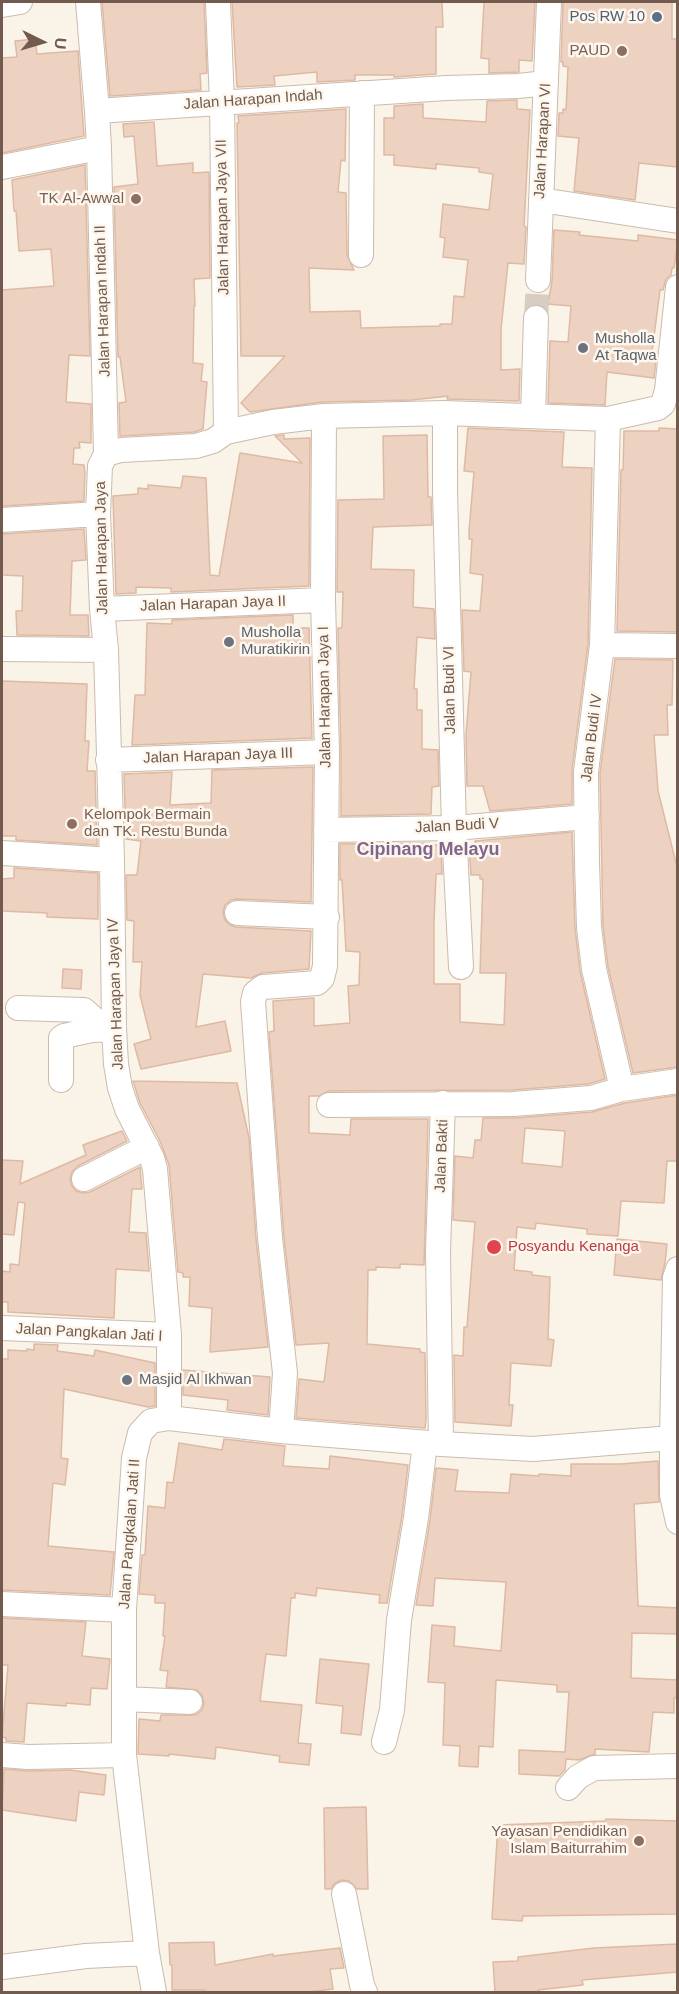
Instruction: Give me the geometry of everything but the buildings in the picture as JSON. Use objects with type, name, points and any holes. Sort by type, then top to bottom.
[{"type":"street","points":[[2,5],[20,2]]},
{"type":"street","points":[[2,167],[99,148],[88,2]]},
{"type":"street","name":"Jalan Harapan Jaya VII","points":[[218,2],[222,103],[226,432]]},
{"type":"street","name":"Jalan Harapan VI","points":[[538,280],[549,2]]},
{"type":"street","name":"Jalan Harapan Indah","points":[[97,111],[546,83]]},
{"type":"street","points":[[361,255],[362,93]]},
{"type":"street","name":"Jalan Harapan Indah II","points":[[99,148],[106,454]]},
{"type":"street","points":[[541,200],[678,221]]},
{"type":"street","points":[[106,454],[121,450],[196,446],[213,441],[226,432],[273,422],[324,416],[446,413],[608,419],[658,408],[663,404],[667,390],[678,286]]},
{"type":"street","points":[[533,416],[536,318]]},
{"type":"street","name":"Jalan Budi VI","points":[[446,413],[445,491],[454,828],[461,967]]},
{"type":"street","name":"Jalan Harapan Jaya I","points":[[281,1431],[285,1373],[270,1238],[254,1002],[255,993],[263,987],[317,983],[322,978],[325,966],[327,752],[323,600],[324,416]]},
{"type":"street","name":"Jalan Budi IV","points":[[608,419],[602,645],[586,772],[586,817],[590,937],[594,969],[622,1089]]},
{"type":"street","name":"Jalan Harapan Jaya","points":[[106,454],[100,466],[98,514],[109,722],[108,760],[112,860]]},
{"type":"street","points":[[2,520],[98,514]]},
{"type":"street","name":"Jalan Harapan Jaya II","points":[[102,609],[323,600]]},
{"type":"street","points":[[602,645],[678,646]]},
{"type":"street","points":[[2,649],[106,650]]},
{"type":"street","name":"Jalan Harapan Jaya III","points":[[108,760],[327,752]]},
{"type":"street","name":"Jalan Budi V","points":[[326,830],[454,828],[586,817]]},
{"type":"street","points":[[2,853],[112,860]]},
{"type":"street","name":"Jalan Harapan Jaya IV","points":[[112,860],[103,1029],[116,1064],[120,1088],[127,1109],[152,1158],[156,1178],[169,1335]]},
{"type":"street","points":[[237,914],[327,917]]},
{"type":"street","points":[[18,1008],[84,1010],[103,1029]]},
{"type":"street","points":[[61,1080],[61,1038],[103,1029]]},
{"type":"street","name":"Jalan Bakti","points":[[384,1742],[392,1710],[399,1620],[416,1518],[433,1444],[443,1103],[513,1104],[591,1098],[622,1089],[678,1081]]},
{"type":"street","points":[[329,1105],[443,1103]]},
{"type":"street","points":[[84,1179],[147,1147]]},
{"type":"street","points":[[678,1269],[675,1278],[672,1438],[672,1495],[678,1522]]},
{"type":"street","name":"Jalan Pangkalan Jati I","points":[[2,1328],[169,1335],[169,1418]]},
{"type":"street","points":[[169,1418],[281,1431],[433,1444],[533,1449],[672,1438]]},
{"type":"street","name":"Jalan Pangkalan Jati II","points":[[154,1992],[147,1953],[124,1755],[124,1610],[134,1458],[140,1433],[151,1421],[169,1418]]},
{"type":"street","points":[[2,1604],[124,1610]]},
{"type":"street","points":[[124,1699],[190,1702]]},
{"type":"street","points":[[2,1755],[28,1758],[124,1755]]},
{"type":"street","points":[[568,1788],[578,1777],[594,1768],[678,1766]]},
{"type":"street","points":[[344,1894],[365,1992]]},
{"type":"street","points":[[2,1966],[86,1956],[147,1953]]},
{"type":"tunnel","points":[[536,318],[538,280]]},
{"type":"place","name":"Pos RW 10","points":[[657,17]]},
{"type":"place","name":"PAUD","points":[[622,51]]},
{"type":"place","name":"TK Al-Awwal","points":[[136,199]]},
{"type":"place","name":"Musholla At Taqwa","points":[[583,348]]},
{"type":"place","name":"Musholla Muratikirin","points":[[229,642]]},
{"type":"place","name":"Kelompok Bermain dan TK. Restu Bunda","points":[[72,824]]},
{"type":"place","name":"Posyandu Kenanga","points":[[494,1247]]},
{"type":"place","name":"Masjid Al Ikhwan","points":[[127,1380]]},
{"type":"place","name":"Yayasan Pendidikan Islam Baiturrahim","points":[[639,1841]]},
{"type":"district","name":"Cipinang Melayu","points":[[428,850]]}]
